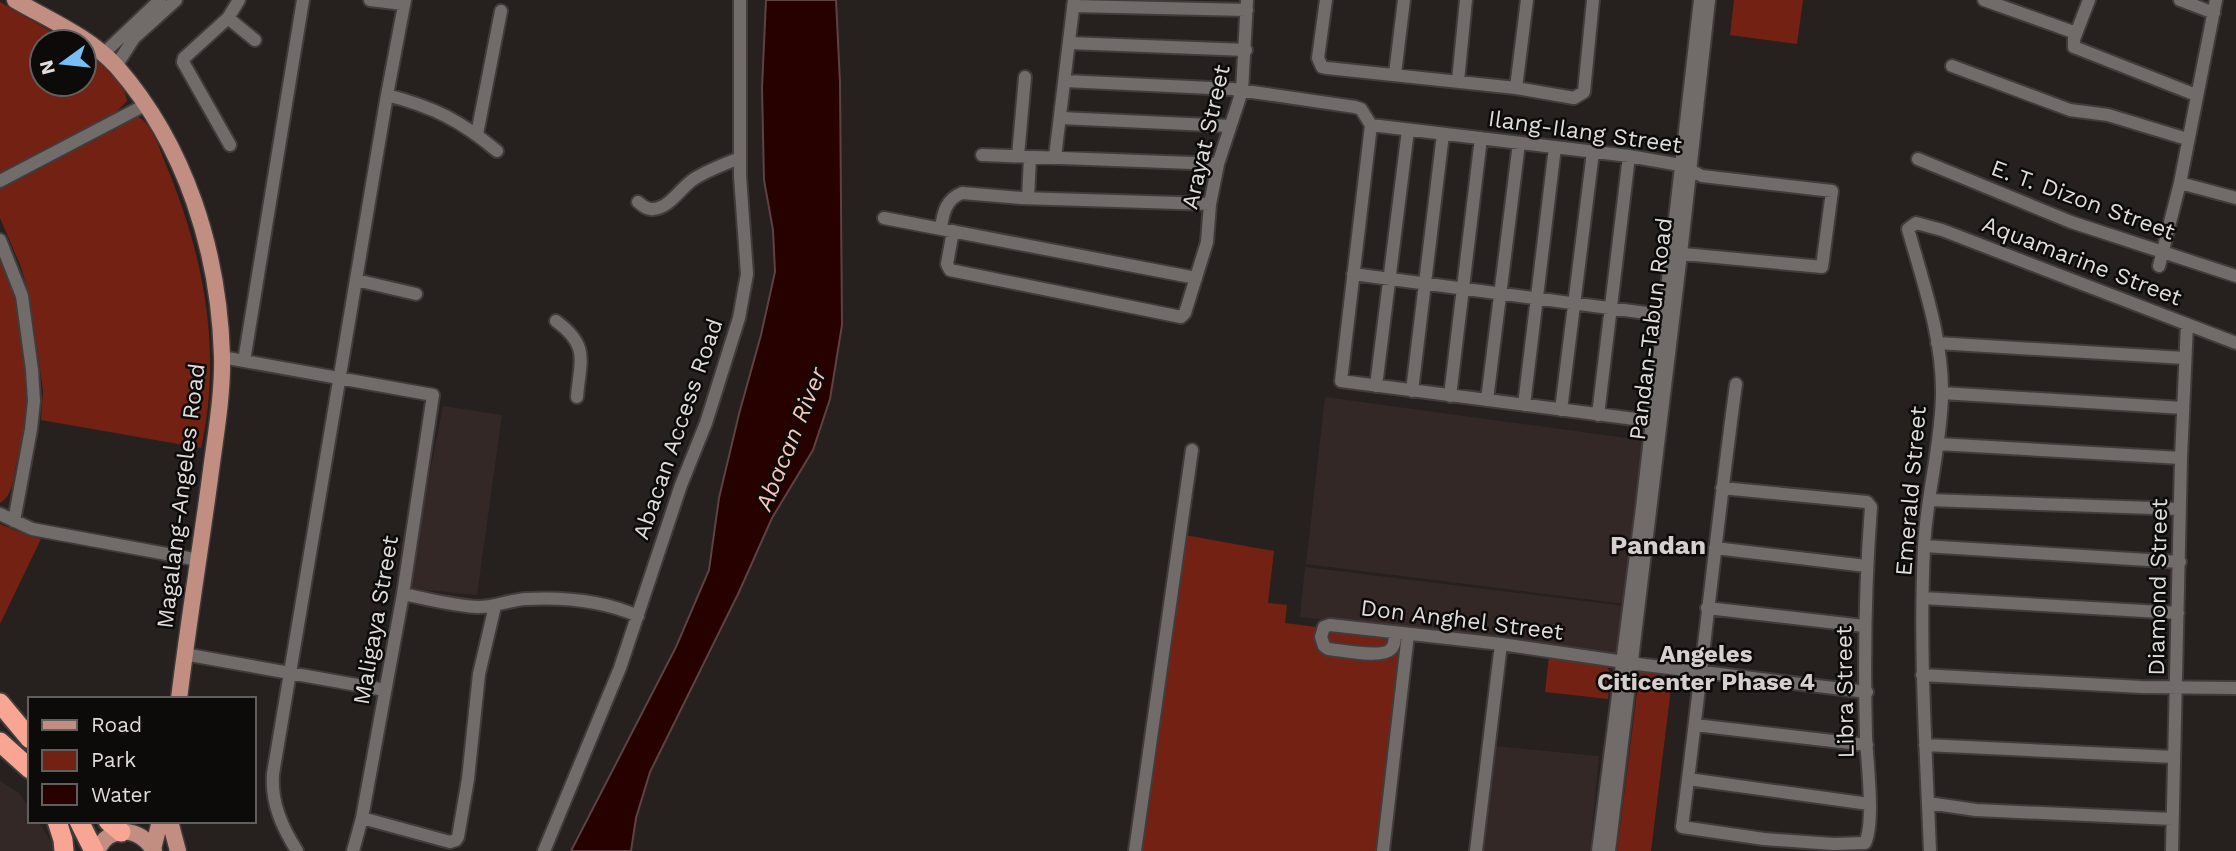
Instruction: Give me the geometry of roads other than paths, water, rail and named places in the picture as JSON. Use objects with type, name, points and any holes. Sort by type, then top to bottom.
[{"type":"highway","points":[[0,703],[28,737]]},
{"type":"highway","points":[[0,742],[28,767]]},
{"type":"highway","points":[[58,823],[64,851]]},
{"type":"highway","points":[[80,823],[96,851]]},
{"type":"main road","name":"Magalang-Angeles Road","points":[[15,0],[82,39],[116,66],[145,105],[187,178],[202,222],[222,357],[215,437],[178,697]]},
{"type":"main road","points":[[154,850],[160,823]]},
{"type":"main road","points":[[171,823],[178,851]]},
{"type":"main road","points":[[96,851],[104,839],[124,826],[146,839],[154,850]]},
{"type":"street","points":[[103,54],[160,0]]},
{"type":"street","points":[[116,66],[134,38],[176,0]]},
{"type":"street","points":[[230,145],[183,62],[184,58],[228,18],[239,0]]},
{"type":"street","points":[[244,360],[303,0]]},
{"type":"street","points":[[297,851],[283,825],[272,789],[404,2],[370,0]]},
{"type":"street","name":"Abacan Access Road","points":[[544,851],[620,668],[681,485],[706,423],[741,306],[747,274],[740,158],[740,0]]},
{"type":"street","points":[[1325,0],[1318,58],[1320,64],[1326,68],[1458,81],[1574,97],[1581,95],[1585,88],[1593,0]]},
{"type":"street","points":[[1395,74],[1404,0]]},
{"type":"street","points":[[1458,81],[1466,0]]},
{"type":"street","points":[[1516,88],[1527,0]]},
{"type":"street","name":"Pandan-Tabun Road","points":[[1598,851],[1656,422],[1676,253],[1700,0]]},
{"type":"street","name":"Pandan-Tabun Road","points":[[1685,166],[1709,0]]},
{"type":"street","points":[[1984,0],[2076,33]]},
{"type":"street","points":[[2090,0],[2073,43],[2077,49],[2196,95]]},
{"type":"street","points":[[2160,259],[2180,183],[2215,7],[2180,0]]},
{"type":"street","points":[[1055,158],[1074,3],[1247,5]]},
{"type":"street","name":"Arayat Street","points":[[947,230],[947,264],[950,270],[1178,317],[1185,313],[1207,242],[1210,204],[1218,164],[1242,91],[1247,5]]},
{"type":"street","points":[[477,134],[501,11]]},
{"type":"street","points":[[228,18],[255,40]]},
{"type":"street","points":[[1069,43],[1246,50]]},
{"type":"street","points":[[1952,66],[2070,110],[2108,115],[2187,139]]},
{"type":"street","points":[[1024,77],[1024,156],[1028,198]]},
{"type":"street","points":[[1065,81],[1242,91],[1361,109],[1371,125],[1341,382],[1656,422]]},
{"type":"street","points":[[387,95],[434,109],[477,134],[497,151]]},
{"type":"street","points":[[0,181],[145,105]]},
{"type":"street","points":[[1061,118],[1230,126]]},
{"type":"street","name":"Ilang-Ilang Street","points":[[1371,125],[1629,156],[1685,166],[1702,176],[1832,191],[1822,267],[1676,253]]},
{"type":"street","points":[[1376,386],[1408,130]]},
{"type":"street","points":[[1412,391],[1443,134]]},
{"type":"street","points":[[1450,396],[1481,138]]},
{"type":"street","points":[[1486,400],[1519,143]]},
{"type":"street","points":[[1524,405],[1555,147]]},
{"type":"street","points":[[1561,410],[1593,152]]},
{"type":"street","points":[[982,155],[1218,164]]},
{"type":"street","points":[[1598,415],[1629,156]]},
{"type":"street","points":[[638,202],[653,209],[666,204],[692,180],[719,165],[740,158]]},
{"type":"street","name":"E. T. Dizon Street","points":[[1918,159],[2160,259],[2236,276]]},
{"type":"street","points":[[2180,183],[2236,198]]},
{"type":"street","points":[[947,230],[947,206],[953,197],[962,193],[1210,204]]},
{"type":"street","points":[[884,218],[1196,278]]},
{"type":"street","name":"Aquamarine Street","points":[[1912,224],[1942,230],[2236,343]]},
{"type":"street","name":"Emerald Street","points":[[1912,224],[1908,229],[1937,342],[1942,393],[1924,546],[1922,675],[1930,851]]},
{"type":"street","points":[[0,240],[22,296],[34,401],[14,521]]},
{"type":"street","points":[[1353,274],[1611,306],[1668,316]]},
{"type":"street","points":[[356,279],[416,294]]},
{"type":"street","points":[[556,321],[570,332],[580,345],[577,397]]},
{"type":"street","name":"Diamond Street","points":[[2172,851],[2181,458],[2187,324]]},
{"type":"street","points":[[1937,342],[2184,358]]},
{"type":"street","points":[[222,357],[339,377]]},
{"type":"street","name":"Maligaya Street","points":[[339,377],[433,395],[404,594],[362,818],[353,851]]},
{"type":"street","points":[[1736,384],[1688,779],[1869,804]]},
{"type":"street","points":[[1942,393],[2183,408]]},
{"type":"street","points":[[1938,444],[2181,458]]},
{"type":"street","points":[[1135,851],[1192,450]]},
{"type":"street","name":"Libra Street","points":[[1688,779],[1682,827],[1764,839],[1834,844],[1866,843],[1869,804],[1864,626],[1871,507],[1867,502],[1722,488]]},
{"type":"street","points":[[1930,500],[2180,509]]},
{"type":"street","points":[[0,514],[32,529],[199,560]]},
{"type":"street","points":[[1924,546],[2179,562]]},
{"type":"street","points":[[1716,548],[1866,566]]},
{"type":"street","points":[[404,594],[476,607],[525,599],[610,605],[638,616]]},
{"type":"street","points":[[1923,598],[2178,613]]},
{"type":"street","points":[[362,818],[450,842],[456,840],[468,779],[479,674],[495,606]]},
{"type":"street","points":[[1707,608],[1864,626]]},
{"type":"street","name":"Don Anghel Street","points":[[1402,633],[1392,648],[1384,653],[1328,649],[1321,637],[1324,627],[1330,625],[1402,633],[1501,644],[1867,692]]},
{"type":"street","points":[[1383,851],[1402,633]]},
{"type":"street","points":[[1476,851],[1501,644]]},
{"type":"street","points":[[184,654],[385,690]]},
{"type":"street","name":"Pandan-Tabun Road","points":[[1609,851],[1625,662]]},
{"type":"street","points":[[1922,675],[2141,687],[2236,688]]},
{"type":"street","points":[[1695,725],[1867,745]]},
{"type":"street","points":[[1925,746],[2174,757]]},
{"type":"street","points":[[1928,803],[1976,810],[2172,819]]},
{"type":"water","name":"Abacan River","points":[[766,0],[836,0],[840,82],[842,325],[830,399],[813,450],[772,518],[739,592],[650,772],[636,818],[631,851],[571,851],[676,647],[709,570],[719,498],[775,272],[773,230],[764,180],[762,88]]},
{"type":"district","name":"Pandan","points":[[1658,545]]},
{"type":"district","name":"Angeles Citicenter Phase 4","points":[[1706,668]]}]
